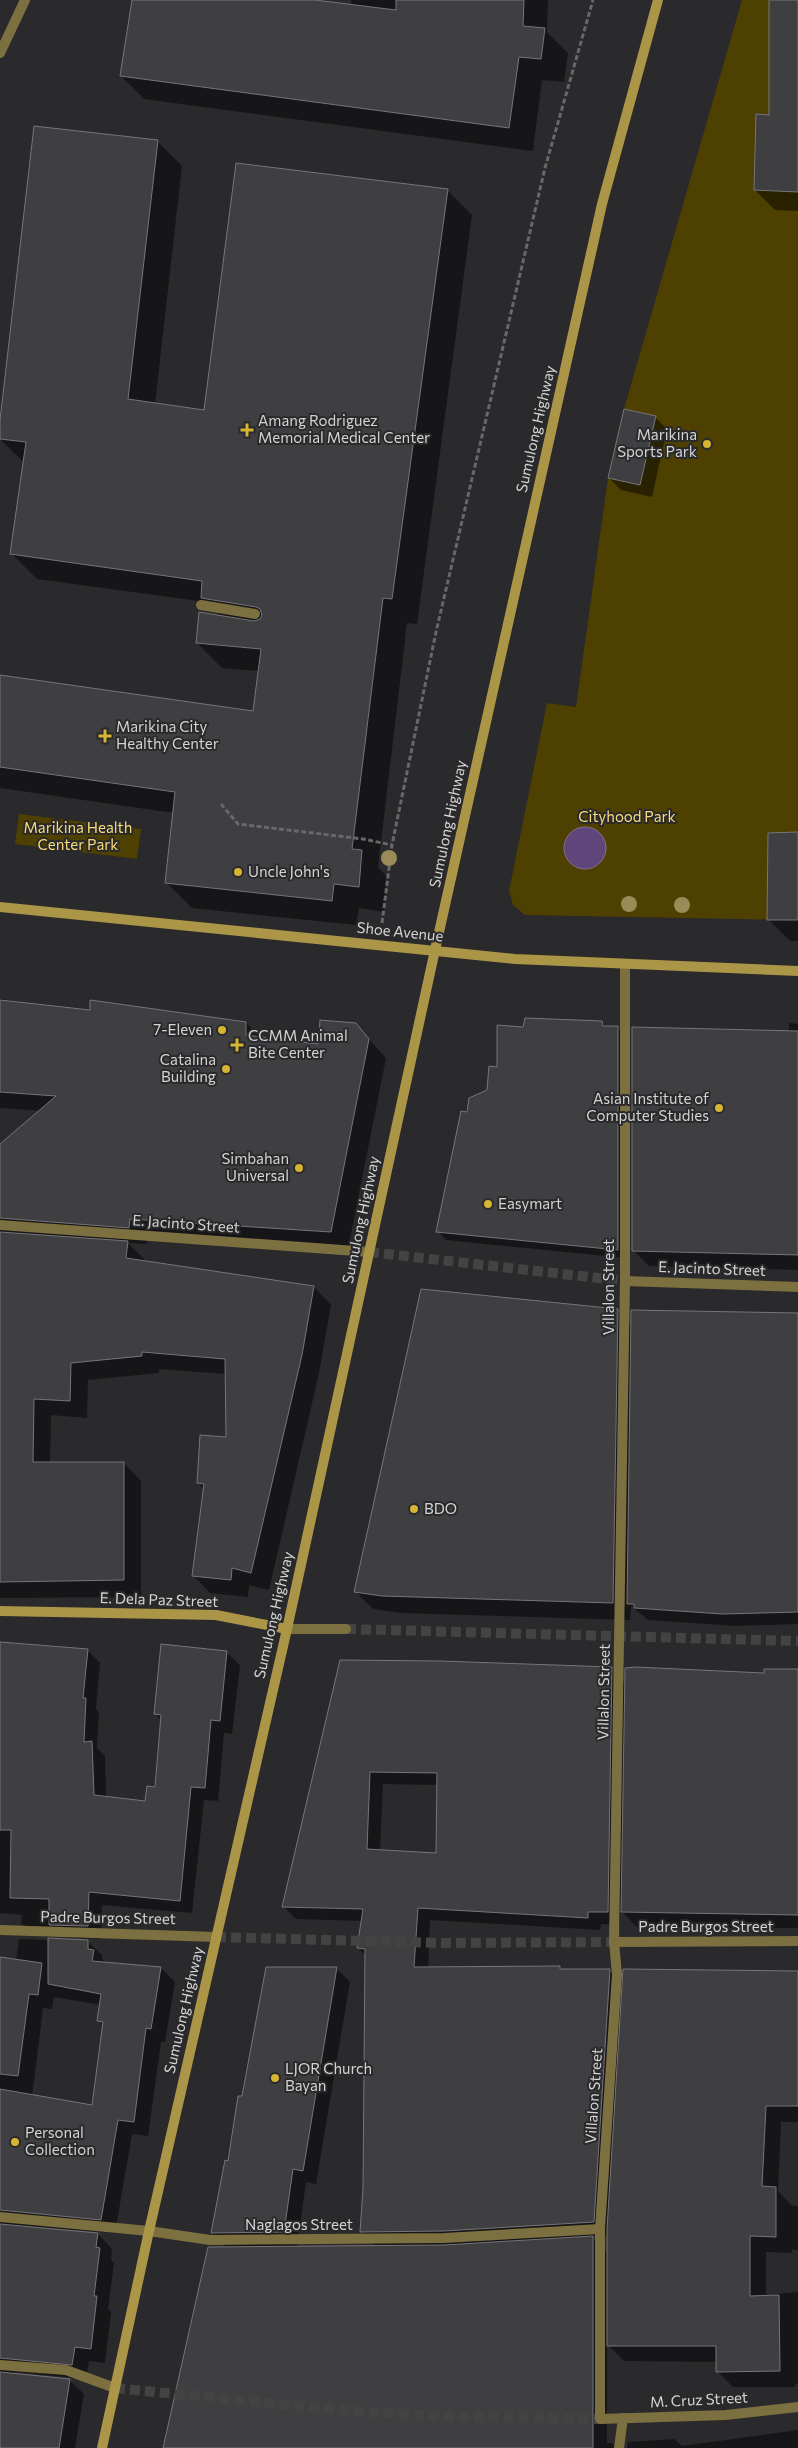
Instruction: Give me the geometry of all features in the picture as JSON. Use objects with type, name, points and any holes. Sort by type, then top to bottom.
[{"type":"main road","name":"Sumulong Highway","points":[[102,2448],[149,2231],[287,1629],[435,950],[602,204],[658,0]]},
{"type":"main road","name":"Shoe Avenue","points":[[0,907],[515,959],[798,971]]},
{"type":"main road","name":"E. Dela Paz Street","points":[[0,1612],[216,1615],[287,1629]]},
{"type":"street","points":[[0,52],[4,35],[25,0]]},
{"type":"street","points":[[202,605],[255,614]]},
{"type":"street","name":"Villalon Street","points":[[600,2419],[600,2229],[616,1974],[614,1942],[624,1281],[625,965]]},
{"type":"street","name":"E. Jacinto Street","points":[[0,1225],[369,1252]]},
{"type":"street","name":"E. Jacinto Street","points":[[624,1281],[798,1287]]},
{"type":"street","name":"E. Dela Paz Street","points":[[287,1629],[346,1629]]},
{"type":"street","name":"Padre Burgos Street","points":[[0,1930],[216,1937]]},
{"type":"street","name":"Padre Burgos Street","points":[[614,1942],[798,1941]]},
{"type":"street","name":"Naglagos Street","points":[[0,2217],[149,2231],[210,2240],[444,2238],[600,2229]]},
{"type":"street","points":[[0,2365],[66,2370],[115,2388]]},
{"type":"street","name":"M. Cruz Street","points":[[600,2419],[726,2415],[798,2407]]},
{"type":"street","points":[[619,2448],[623,2418]]},
{"type":"path","points":[[379,944],[392,845],[436,632],[545,168],[593,0]]},
{"type":"path","points":[[220,804],[238,824],[363,839],[392,845]]},
{"type":"green space","name":"Marikina Sports Park","points":[[742,0],[798,0],[798,920],[525,915],[513,905],[509,891],[547,703],[576,707],[608,478],[624,409]]},
{"type":"green space","name":"Marikina Health Center Park","points":[[19,814],[141,829],[137,859],[15,844]]},
{"type":"shaded area","points":[[585,827],[600,833],[606,848],[600,863],[585,869],[570,863],[564,848],[570,833]]},
{"type":"building","points":[[132,0],[315,0],[396,10],[396,0],[524,0],[523,26],[545,28],[541,59],[519,57],[509,128],[120,76]]},
{"type":"building","points":[[769,0],[798,0],[798,192],[754,190],[756,114],[769,115]]},
{"type":"building","points":[[34,126],[158,140],[128,399],[204,410],[236,163],[448,189],[392,599],[383,598],[352,849],[362,850],[359,887],[334,884],[332,901],[165,883],[175,792],[0,767],[0,675],[253,711],[261,649],[196,643],[199,612],[254,621],[260,619],[262,615],[260,609],[256,607],[201,598],[202,581],[10,554],[26,442],[0,439],[0,420]]},
{"type":"building","points":[[624,409],[656,416],[640,485],[608,478]]},
{"type":"building","points":[[798,832],[798,920],[767,920],[768,833]]},
{"type":"building","points":[[0,1000],[90,1010],[90,1000],[246,1022],[246,1035],[318,1044],[320,1020],[356,1023],[369,1039],[331,1232],[130,1219],[129,1228],[0,1218],[0,1144],[56,1096],[0,1092]]},
{"type":"building","points":[[525,1018],[602,1021],[603,1026],[618,1026],[618,1250],[436,1232],[461,1111],[467,1112],[469,1098],[487,1090],[489,1066],[497,1067],[497,1025],[523,1027]]},
{"type":"building","points":[[632,1027],[798,1031],[798,1255],[632,1251]]},
{"type":"building","points":[[0,1232],[128,1241],[126,1258],[314,1286],[302,1355],[251,1573],[232,1568],[231,1580],[192,1576],[204,1484],[197,1483],[200,1435],[226,1437],[225,1359],[142,1352],[142,1356],[71,1363],[70,1401],[34,1399],[33,1462],[124,1462],[124,1580],[0,1582]]},
{"type":"building","points":[[421,1289],[618,1309],[613,1603],[382,1596],[354,1592]]},
{"type":"building","points":[[631,1310],[798,1313],[798,1612],[723,1614],[634,1608],[634,1604],[627,1604]]},
{"type":"building","points":[[0,1642],[88,1649],[83,1698],[86,1698],[84,1742],[92,1741],[94,1795],[145,1801],[147,1786],[155,1787],[161,1715],[154,1714],[161,1644],[227,1651],[220,1721],[211,1720],[205,1788],[191,1787],[180,1901],[89,1892],[88,1926],[49,1925],[49,1899],[10,1898],[11,1830],[0,1830]]},
{"type":"building","points":[[340,1660],[440,1661],[612,1667],[608,1912],[588,1912],[588,1918],[418,1908],[414,1967],[560,1966],[560,1969],[610,1969],[594,2222],[444,2231],[360,2232],[363,2188],[365,1949],[357,1948],[363,1909],[282,1907]],"holes":[[[370,1772],[437,1773],[436,1853],[367,1849]]]},
{"type":"building","points":[[625,1668],[764,1673],[764,1669],[798,1669],[798,1915],[621,1912]]},
{"type":"building","points":[[48,1938],[88,1940],[88,1949],[94,1950],[92,1961],[161,1967],[151,2029],[146,2028],[134,2122],[118,2120],[101,2220],[0,2210],[0,2089],[92,2105],[103,2022],[97,2021],[101,1994],[48,1984]]},
{"type":"building","points":[[0,1957],[42,1963],[38,1995],[29,1994],[18,2076],[0,2074]]},
{"type":"building","points":[[266,1967],[337,1967],[303,2171],[293,2169],[284,2232],[211,2233],[225,2160],[228,2161],[238,2096],[242,2096]]},
{"type":"building","points":[[623,1969],[798,1971],[798,2106],[766,2106],[762,2186],[776,2187],[776,2237],[750,2236],[750,2296],[779,2295],[780,2371],[716,2372],[716,2346],[607,2346],[607,2229]]},
{"type":"building","points":[[0,2224],[98,2233],[96,2247],[100,2248],[94,2296],[97,2296],[91,2349],[75,2347],[72,2365],[0,2358]]},
{"type":"building","points":[[593,2236],[593,2448],[163,2448],[208,2247],[444,2245]]},
{"type":"building","points":[[0,2372],[70,2379],[59,2448],[0,2448]]},
{"type":"tunnel","points":[[369,1252],[625,1281]]},
{"type":"tunnel","points":[[346,1629],[798,1641]]},
{"type":"tunnel","points":[[216,1937],[443,1943],[614,1942]]},
{"type":"tunnel","points":[[115,2388],[349,2411],[458,2417],[600,2419]]},
{"type":"place","name":"Amang Rodriguez Memorial Medical Center","points":[[247,430]]},
{"type":"place","name":"Marikina Sports Park","points":[[707,444]]},
{"type":"place","name":"Marikina City Healthy Center","points":[[105,736]]},
{"type":"place","name":"Uncle John's","points":[[238,872]]},
{"type":"place","name":"7-Eleven","points":[[222,1030]]},
{"type":"place","name":"CCMM Animal Bite Center","points":[[237,1045]]},
{"type":"place","name":"Catalina Building","points":[[226,1069]]},
{"type":"place","name":"Asian Institute of Computer Studies","points":[[719,1108]]},
{"type":"place","name":"Simbahan Universal","points":[[299,1168]]},
{"type":"place","name":"Easymart","points":[[488,1204]]},
{"type":"place","name":"BDO","points":[[414,1509]]},
{"type":"place","name":"LJOR Church Bayan","points":[[275,2078]]},
{"type":"place","name":"Personal Collection","points":[[15,2142]]},
{"type":"park label","name":"Cityhood Park","points":[[627,817]]}]
